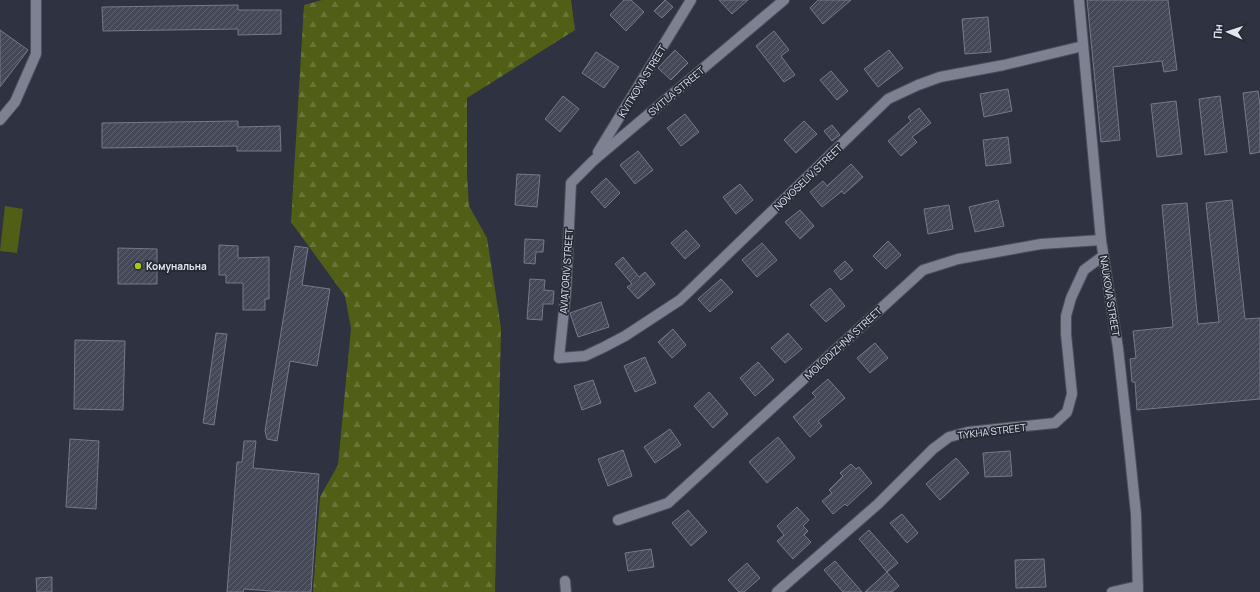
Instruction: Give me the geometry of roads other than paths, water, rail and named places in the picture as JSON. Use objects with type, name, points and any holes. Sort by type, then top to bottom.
[{"type":"street","points":[[0,120],[15,102],[36,54],[36,0]]},
{"type":"street","name":"KVITKOVA STREET","points":[[593,161],[691,0]]},
{"type":"street","name":"SVITLA STREET","points":[[571,183],[593,161],[784,0]]},
{"type":"street","name":"NAUKOVA STREET","points":[[1079,0],[1101,240],[1118,348],[1136,514],[1138,589]]},
{"type":"street","name":"NOVOSELIV STREET","points":[[559,358],[585,356],[604,347],[625,336],[680,300],[888,99],[918,85],[940,77],[1004,65],[1083,46]]},
{"type":"street","name":"AVIATORIV STREET","points":[[559,358],[566,291],[571,183]]},
{"type":"street","name":"MOLODIZHNA STREET","points":[[618,520],[668,503],[923,270],[958,259],[1041,244],[1101,240]]},
{"type":"street","name":"TYKHA STREET","points":[[777,592],[878,504],[933,449],[950,436],[968,432],[1055,423],[1067,412],[1072,394],[1066,334],[1066,316],[1071,298],[1084,270],[1103,256]]},
{"type":"street","points":[[565,581],[566,592]]},
{"type":"street","points":[[1112,592],[1138,589]]},
{"type":"place","name":"Комунальна","points":[[138,266]]}]
